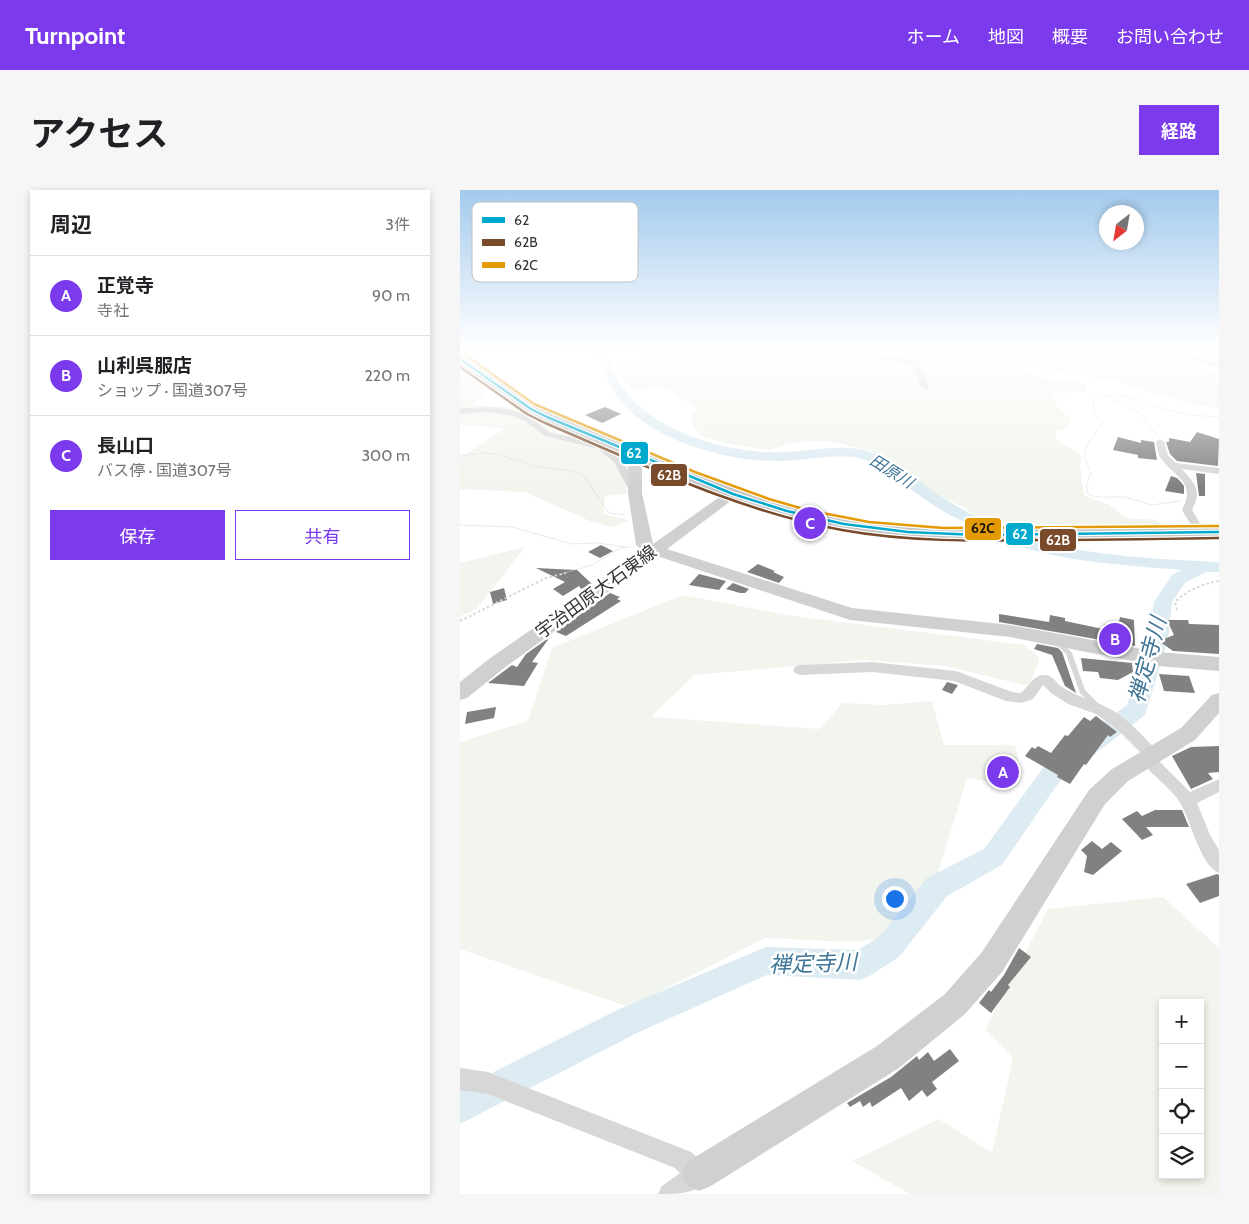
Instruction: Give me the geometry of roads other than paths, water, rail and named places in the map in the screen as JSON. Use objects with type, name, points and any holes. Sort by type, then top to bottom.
[{"type":"highway","points":[[512,395],[531,408],[733,494],[787,511],[844,524],[886,530],[977,535],[1210,532]]},
{"type":"street","points":[[460,411],[478,409],[514,413],[528,419],[538,431],[551,436],[602,447],[614,455],[620,462],[629,485],[635,492]]},
{"type":"street","points":[[1160,442],[1164,456],[1183,476],[1193,494],[1194,497],[1189,503],[1188,513],[1210,532]]},
{"type":"street","points":[[635,453],[638,467],[635,492],[639,518],[648,548],[850,614],[975,626],[1158,659],[1219,664]]},
{"type":"street","points":[[1173,465],[1219,471]]},
{"type":"street","points":[[1183,476],[1194,468]]},
{"type":"street","name":"宇治田原大石東線","points":[[460,693],[648,548],[733,494]]},
{"type":"street","points":[[800,670],[872,667],[956,676],[1011,697],[1022,698],[1028,695],[1038,681],[1045,678],[1056,690],[1073,700],[1101,710],[1123,726],[1152,756]]},
{"type":"street","points":[[670,1194],[698,1174],[888,1056],[955,1004],[992,962],[1097,797],[1120,775],[1188,734],[1219,700]]},
{"type":"street","points":[[1152,756],[1150,762],[1188,800],[1203,838],[1219,865]]},
{"type":"street","points":[[1188,800],[1219,785]]},
{"type":"street","points":[[460,1079],[488,1084],[527,1098],[683,1160],[698,1174]]},
{"type":"lane","points":[[1055,640],[1069,653],[1082,691],[1101,710]]},
{"type":"waterway","name":"田原川","points":[[621,395],[639,413],[653,423],[687,439],[724,451],[762,457],[842,453],[863,454],[872,457],[889,466],[927,494],[976,523],[1015,540],[1035,546],[1097,557],[1219,567]]},
{"type":"waterway","name":"禅定寺川","points":[[460,1107],[628,1021],[766,961],[861,965],[889,947],[937,887],[993,857],[1051,775],[1137,709],[1158,640],[1163,602],[1178,579],[1203,566]]},
{"type":"place","name":"長山口","points":[[810,523]]},
{"type":"place","name":"山利呉服店","points":[[1115,639]]},
{"type":"place","name":"正覚寺","points":[[1003,772]]}]
